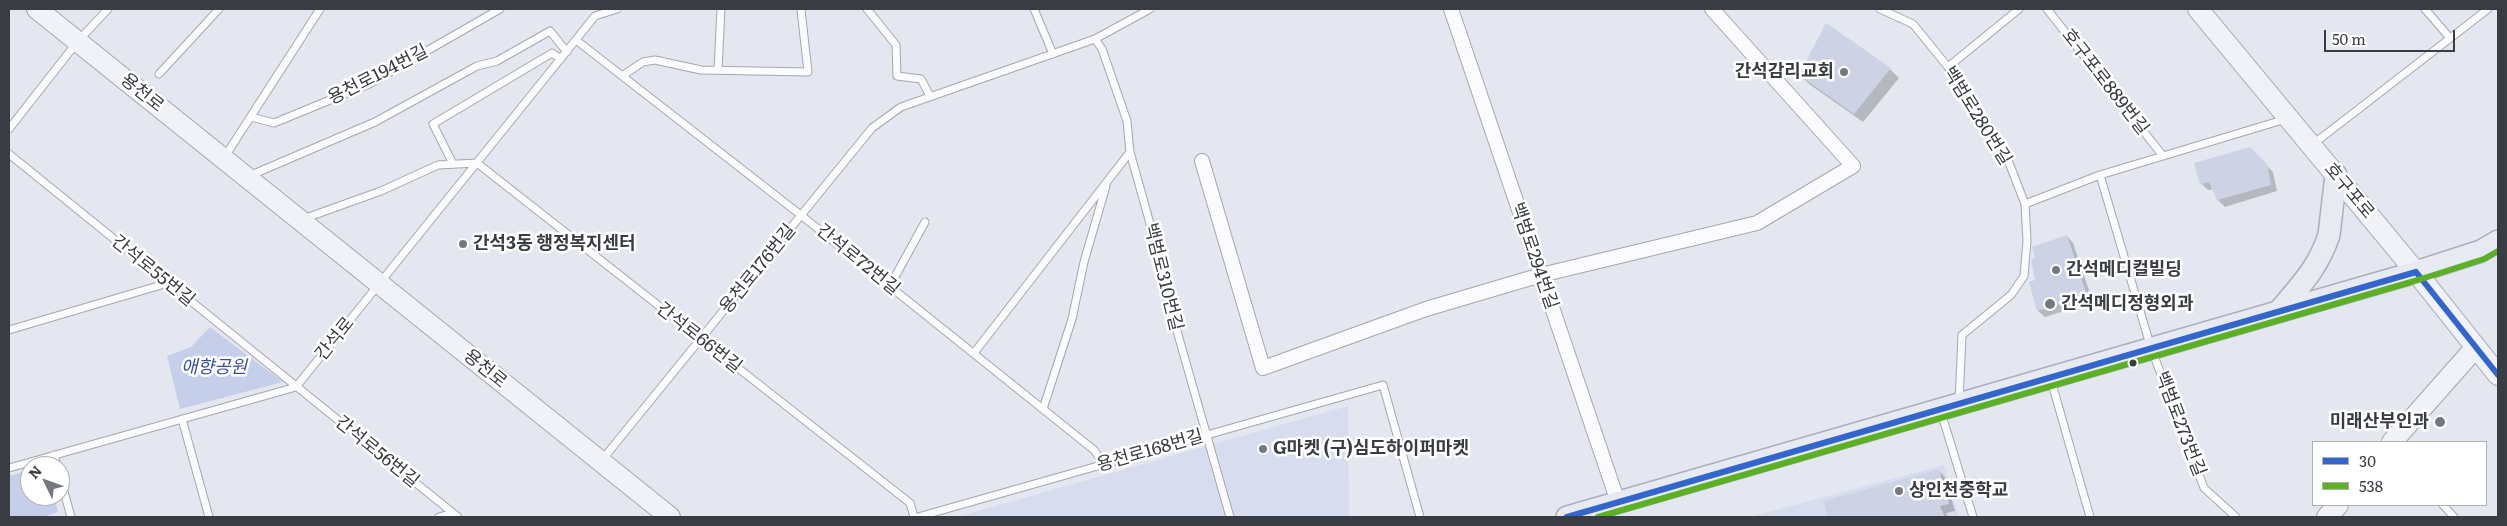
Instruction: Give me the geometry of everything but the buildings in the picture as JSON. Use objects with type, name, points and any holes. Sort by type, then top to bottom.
[{"type":"main road","points":[[2279,311],[2315,268],[2326,244],[2329,235],[2336,175]]},
{"type":"main road","points":[[1567,517],[2416,272],[2481,251],[2498,241]]},
{"type":"street","name":"용천로","points":[[37,9],[670,517]]},
{"type":"street","name":"백범로294번길","points":[[1451,9],[1618,502]]},
{"type":"street","points":[[1202,161],[1263,368],[1426,309],[1541,275],[1757,223],[1853,166],[1712,9]]},
{"type":"street","name":"호구포로","points":[[2198,9],[2416,272],[2498,375]]},
{"type":"street","points":[[2393,441],[2475,348]]},
{"type":"lane","points":[[9,129],[78,42],[108,9]]},
{"type":"lane","points":[[159,74],[219,9]]},
{"type":"lane","points":[[224,158],[320,9]]},
{"type":"lane","name":"용천로194번길","points":[[251,116],[274,123],[368,84],[500,9]]},
{"type":"lane","name":"간석로","points":[[296,387],[596,16],[617,9]]},
{"type":"lane","points":[[718,70],[721,9]]},
{"type":"lane","points":[[867,9],[896,45],[897,76],[921,80],[930,96]]},
{"type":"lane","points":[[1034,9],[1053,54]]},
{"type":"lane","name":"용천로176번길","points":[[600,462],[872,128],[901,107],[1095,39],[1150,9]]},
{"type":"lane","name":"백범로280번길","points":[[1880,9],[1913,24],[1948,67],[2006,155],[2025,204],[2027,240],[2024,276],[2011,295],[1962,335],[1949,407],[1972,517]]},
{"type":"lane","points":[[1948,67],[2019,9]]},
{"type":"lane","name":"호구포로889번길","points":[[2047,9],[2163,156]]},
{"type":"lane","points":[[2425,9],[2450,38]]},
{"type":"lane","points":[[2312,146],[2488,9]]},
{"type":"lane","points":[[622,76],[643,62],[655,60],[701,70],[808,72],[801,10]]},
{"type":"lane","points":[[247,177],[375,122],[477,66],[497,61],[550,31],[567,52]]},
{"type":"lane","name":"백범로310번길","points":[[1095,39],[1102,49],[1127,121],[1130,152],[1166,281],[1169,303],[1230,517]]},
{"type":"lane","name":"간석로72번길","points":[[576,40],[974,352],[1094,450],[1104,464]]},
{"type":"lane","points":[[453,164],[433,124],[552,53],[561,59]]},
{"type":"lane","name":"호구포로889번길","points":[[2025,204],[2100,175],[2288,118]]},
{"type":"lane","points":[[974,352],[1130,152]]},
{"type":"lane","name":"간석로55번길","points":[[9,154],[296,387]]},
{"type":"lane","points":[[300,220],[381,191],[438,165],[477,163]]},
{"type":"lane","name":"간석로66번길","points":[[477,163],[910,503],[916,517]]},
{"type":"lane","name":"백범로273번길","points":[[2100,175],[2151,348],[2204,488],[2236,517]]},
{"type":"lane","points":[[1043,409],[1072,320],[1084,262],[1108,181]]},
{"type":"lane","points":[[890,286],[925,222]]},
{"type":"lane","points":[[9,330],[168,283]]},
{"type":"lane","points":[[2051,377],[2090,517]]},
{"type":"lane","name":"용천로168번길","points":[[916,517],[1383,385],[1420,517]]},
{"type":"lane","points":[[9,468],[296,387]]},
{"type":"lane","name":"간석로56번길","points":[[296,387],[455,515]]},
{"type":"lane","points":[[182,419],[209,517]]},
{"type":"lane","points":[[2445,506],[2454,517]]},
{"type":"lane","points":[[439,517],[455,515]]},
{"type":"shaded area","points":[[1348,406],[1349,517],[957,517]]},
{"type":"shaded area","name":"상인천중학교","points":[[1944,465],[1959,517],[1750,517]]},
{"type":"green space","name":"애향공원","points":[[210,327],[283,382],[180,409],[167,356],[191,347]]},
{"type":"green space","points":[[20,473],[20,506],[56,506],[58,512],[44,517],[9,517],[9,476]]},
{"type":"transit line","name":"538","points":[[1598,517],[2418,280],[2484,259],[2498,251]]},
{"type":"transit line","name":"30","points":[[2416,272],[2498,375]]},
{"type":"transit line","name":"30","points":[[1567,517],[2416,272]]},
{"type":"place","name":"간석감리교회","points":[[1844,72]]},
{"type":"place","name":"간석3동 행정복지센터","points":[[463,244]]},
{"type":"place","name":"간석메디컬빌딩","points":[[2056,270]]},
{"type":"place","name":"간석메디정형외과","points":[[2050,304]]},
{"type":"place","name":"미래산부인과","points":[[2440,422]]},
{"type":"place","name":"G마켓 (구)심도하이퍼마켓","points":[[1263,449]]},
{"type":"place","name":"상인천중학교","points":[[1899,491]]}]
